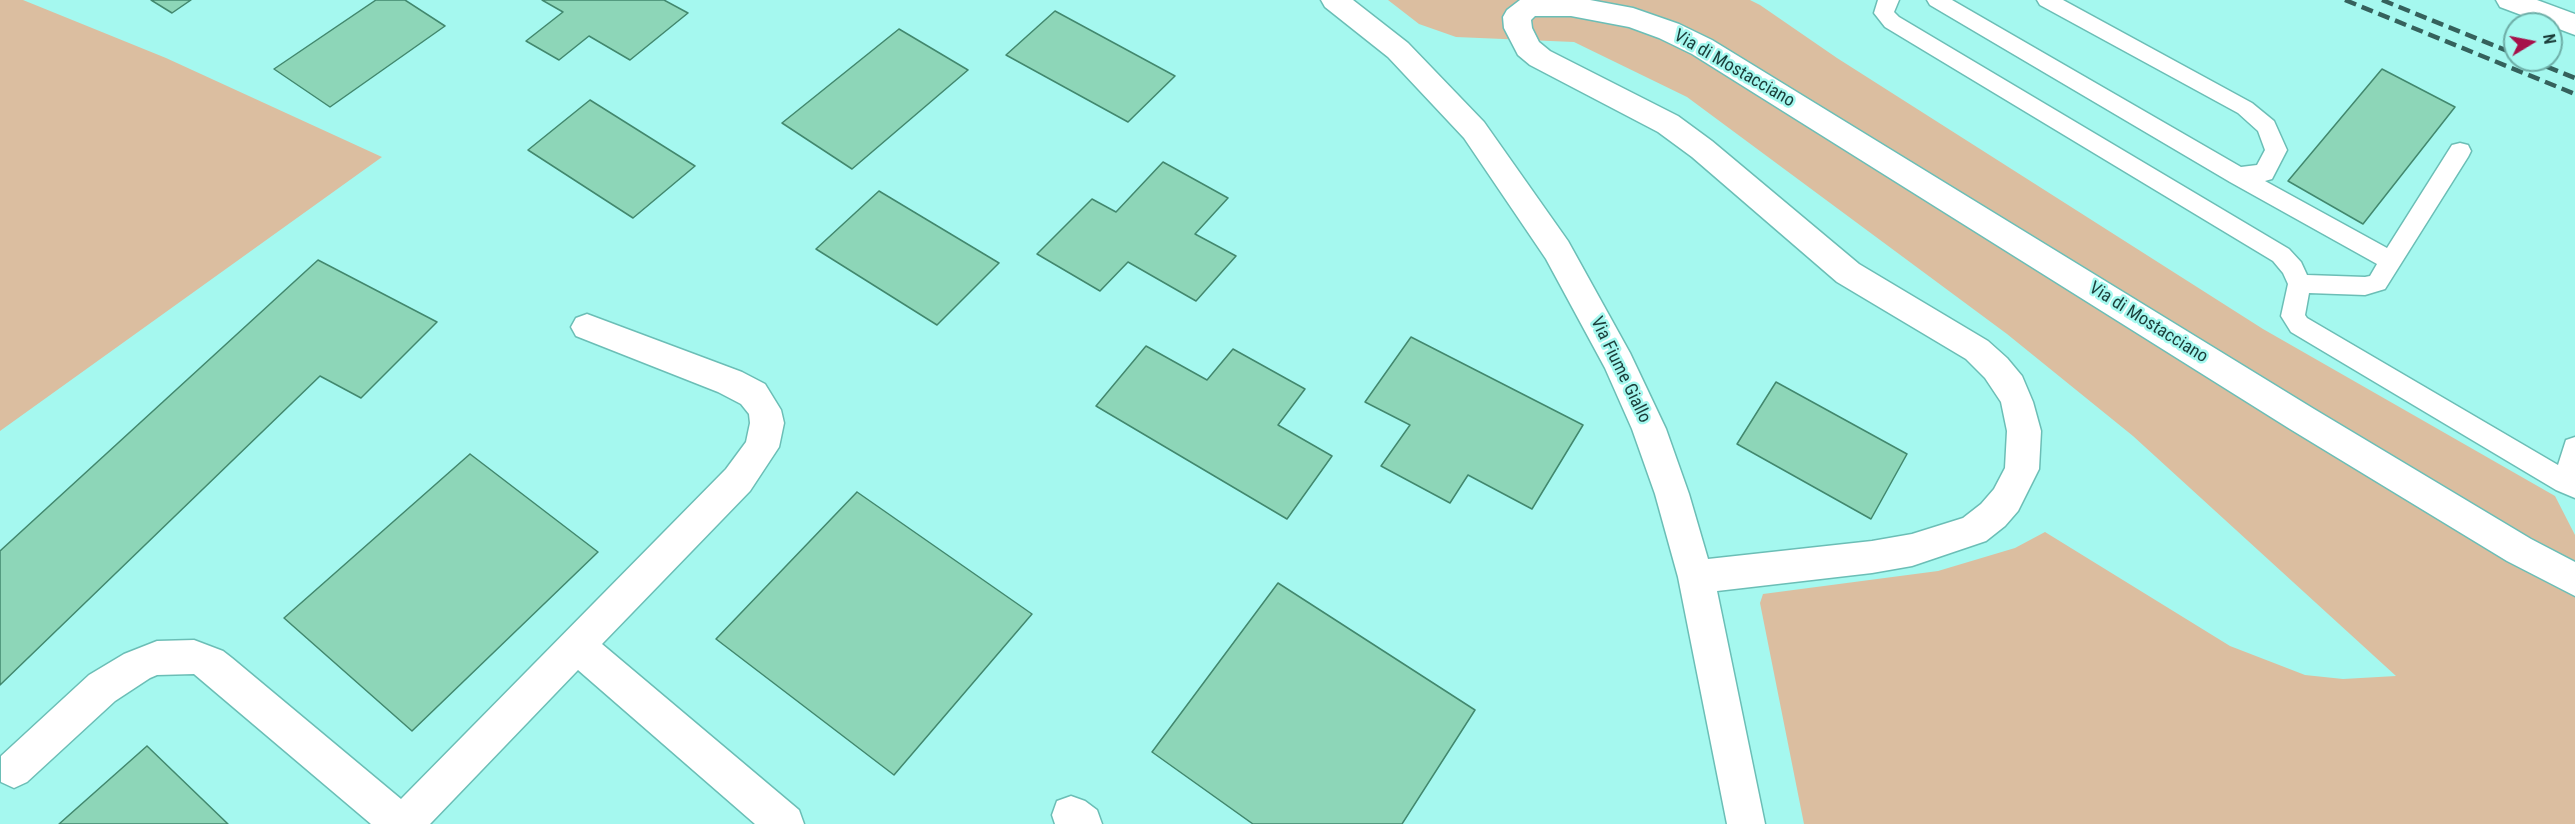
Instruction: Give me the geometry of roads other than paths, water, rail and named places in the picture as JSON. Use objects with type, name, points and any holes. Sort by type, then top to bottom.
[{"type":"street","name":"Via Fiume Giallo","points":[[1335,0],[1391,44],[1448,99],[1498,162],[1557,250],[1614,355],[1649,429],[1675,504],[1696,577],[1746,824]]},
{"type":"street","points":[[2510,0],[2575,26]]},
{"type":"street","name":"Via di Mostacciano","points":[[1696,577],[1872,557],[1911,550],[1974,530],[1993,515],[2006,500],[2022,469],[2024,430],[2017,402],[2010,386],[1996,368],[1977,350],[1848,273],[1702,149],[1668,124],[1540,58],[1528,48],[1518,28],[1517,17],[1532,6],[1571,6],[1613,13],[1651,23],[1685,38],[2302,419],[2519,550],[2575,580]]},
{"type":"street","points":[[14,769],[102,688],[116,678],[157,658],[194,657],[210,663],[219,670],[402,824],[748,468],[762,447],[767,423],[760,401],[741,387],[587,327]]},
{"type":"street","points":[[577,646],[785,824]]},
{"type":"lane","points":[[1889,0],[1886,3],[1884,14],[1892,22],[2281,255],[2293,268],[2299,284],[2293,316],[2299,325],[2570,484],[2575,448]]},
{"type":"lane","points":[[1937,0],[2238,176],[2390,261]]},
{"type":"lane","points":[[2047,0],[2244,108],[2267,127],[2276,150],[2264,173],[2238,176]]},
{"type":"lane","points":[[2299,284],[2365,286],[2377,283],[2460,151]]},
{"type":"railway","points":[[2345,0],[2575,94]]},
{"type":"railway","points":[[2382,0],[2503,49]]},
{"type":"railway","points":[[2560,72],[2575,78]]}]
